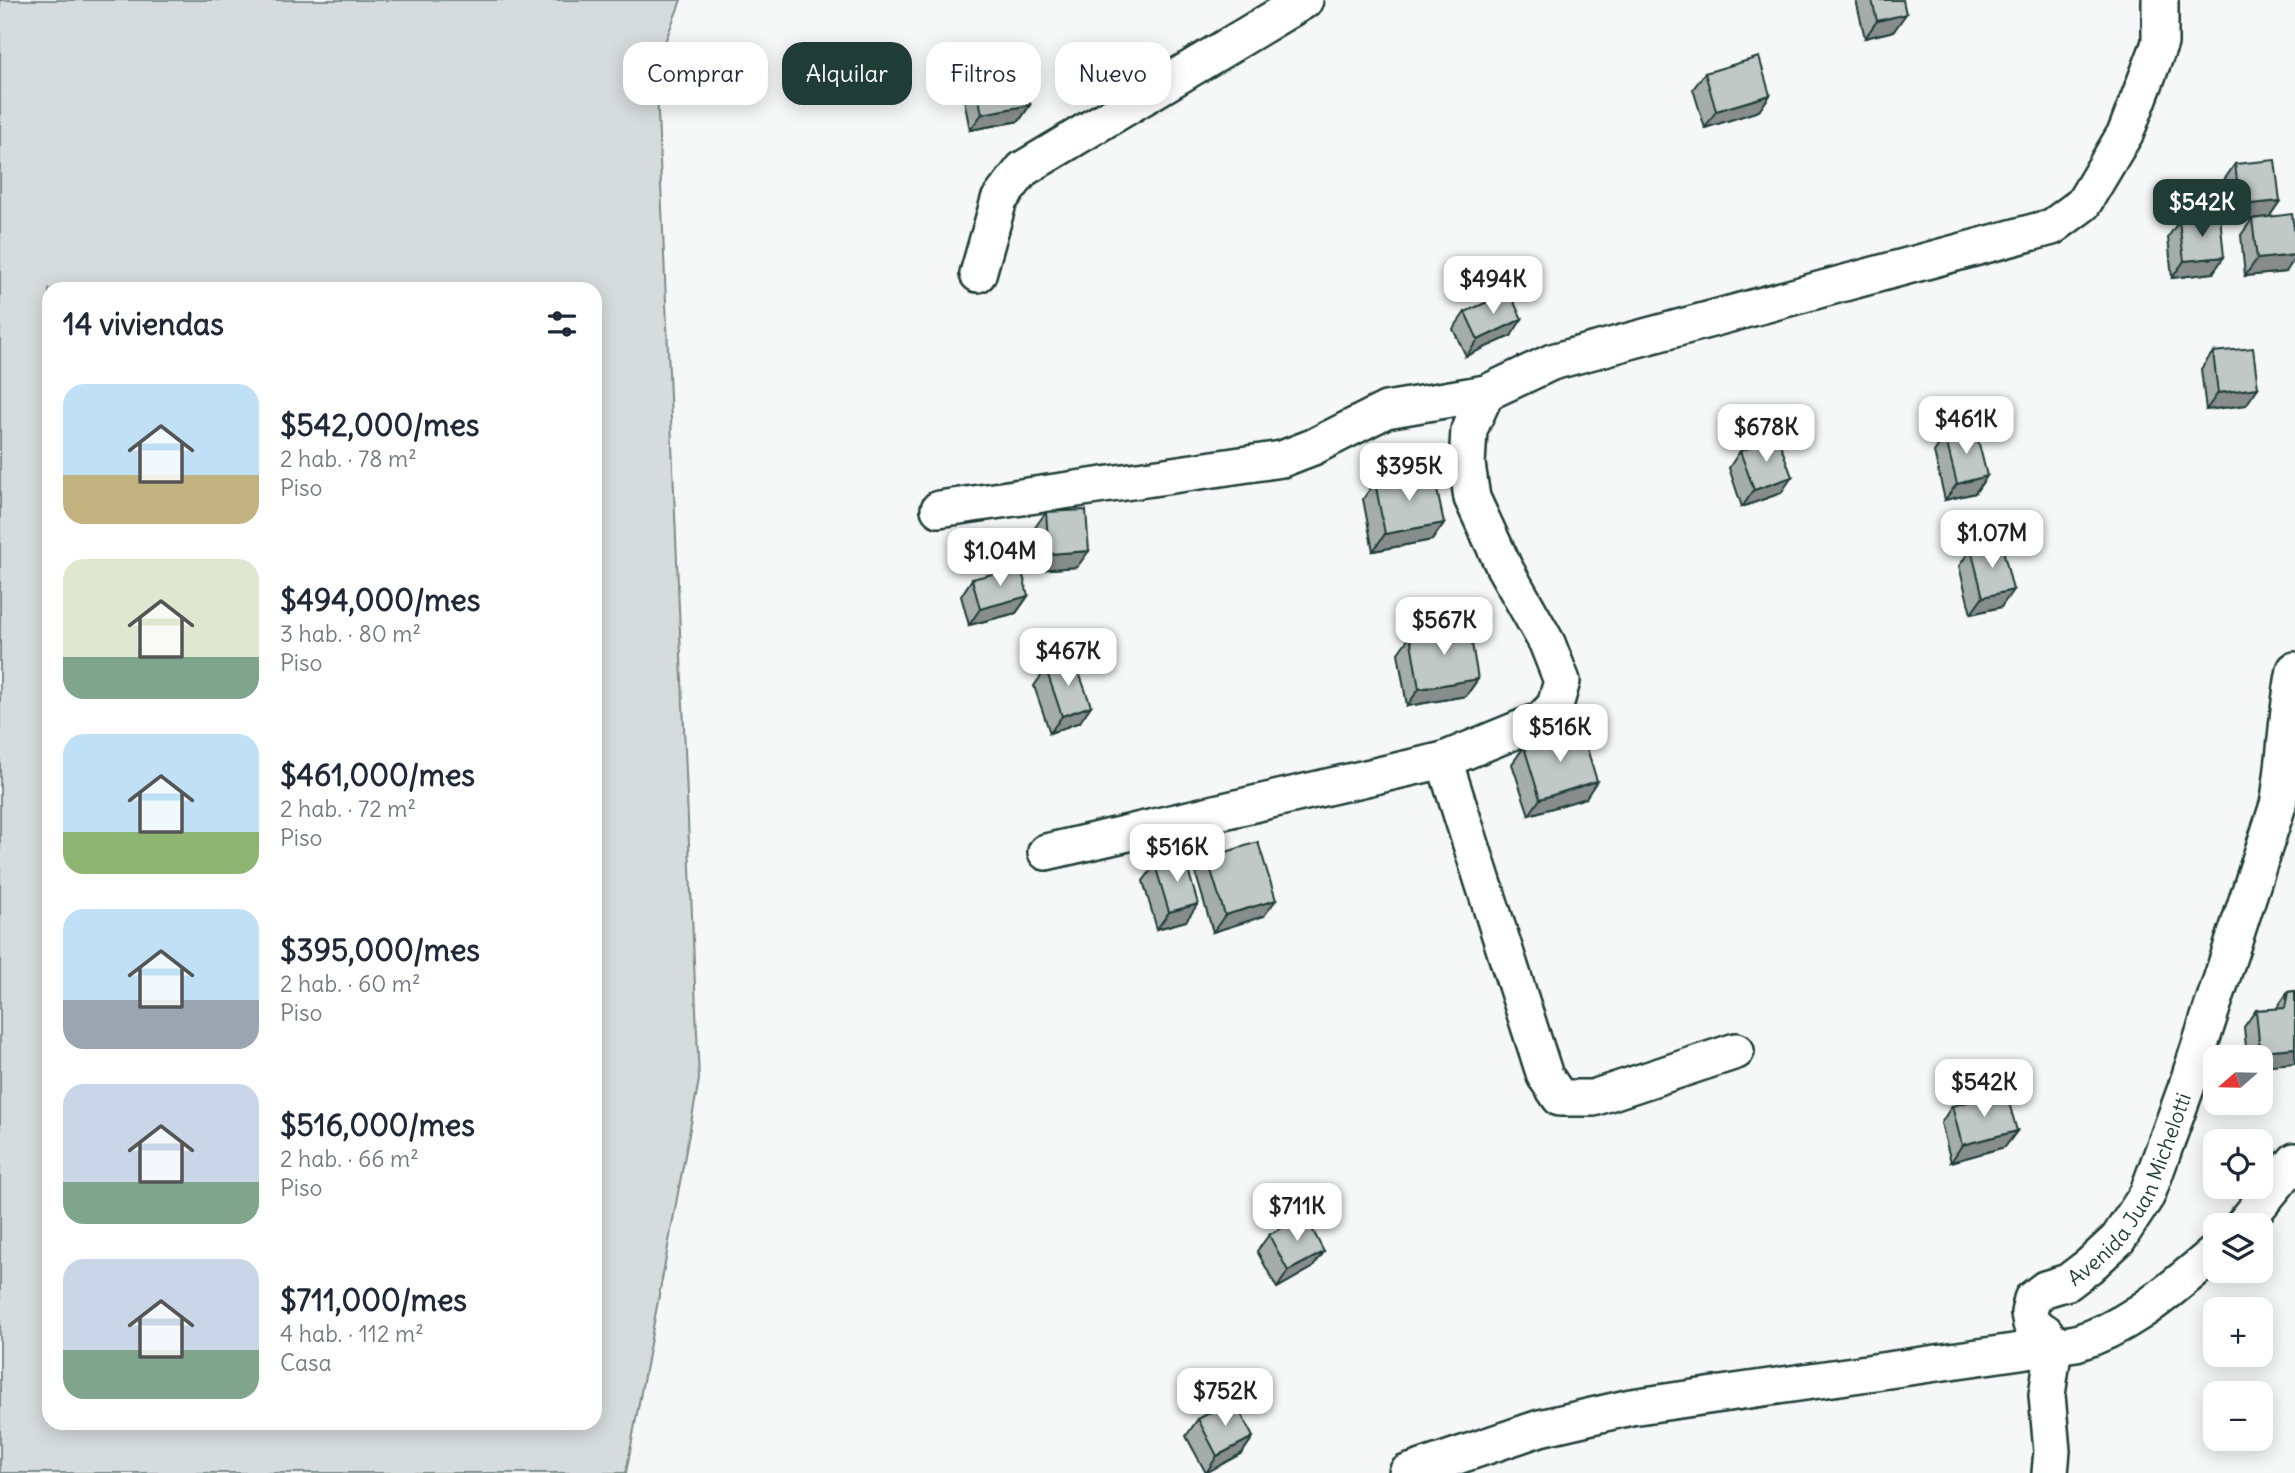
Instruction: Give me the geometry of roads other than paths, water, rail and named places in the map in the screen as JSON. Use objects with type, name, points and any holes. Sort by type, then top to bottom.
[{"type":"street","points":[[978,274],[999,200],[1023,169],[1305,0]]},
{"type":"street","points":[[939,509],[1282,459],[1313,447],[1386,410],[1486,393],[1552,362],[2052,228],[2083,204],[2126,132],[2160,43],[2160,0]]},
{"type":"street","points":[[1046,852],[1444,760],[1541,720],[1555,706],[1562,681],[1547,643],[1504,567],[1472,498],[1466,464],[1469,430],[1486,393]]},
{"type":"street","name":"Avenida Juan Michelotti","points":[[2054,1346],[2045,1332],[2031,1324],[2029,1313],[2032,1299],[2045,1289],[2068,1282],[2118,1240],[2147,1195],[2186,1088],[2278,805],[2284,767],[2285,729],[2295,670]]},
{"type":"street","points":[[1444,760],[1545,1076],[1560,1098],[1593,1098],[1735,1051]]},
{"type":"street","points":[[2253,1213],[2295,1161]]},
{"type":"street","points":[[1407,1473],[1540,1428],[1631,1407],[2054,1346],[2103,1335],[2152,1304],[2203,1263]]},
{"type":"street","points":[[2050,1473],[2052,1451],[2047,1395],[2054,1346]]}]
